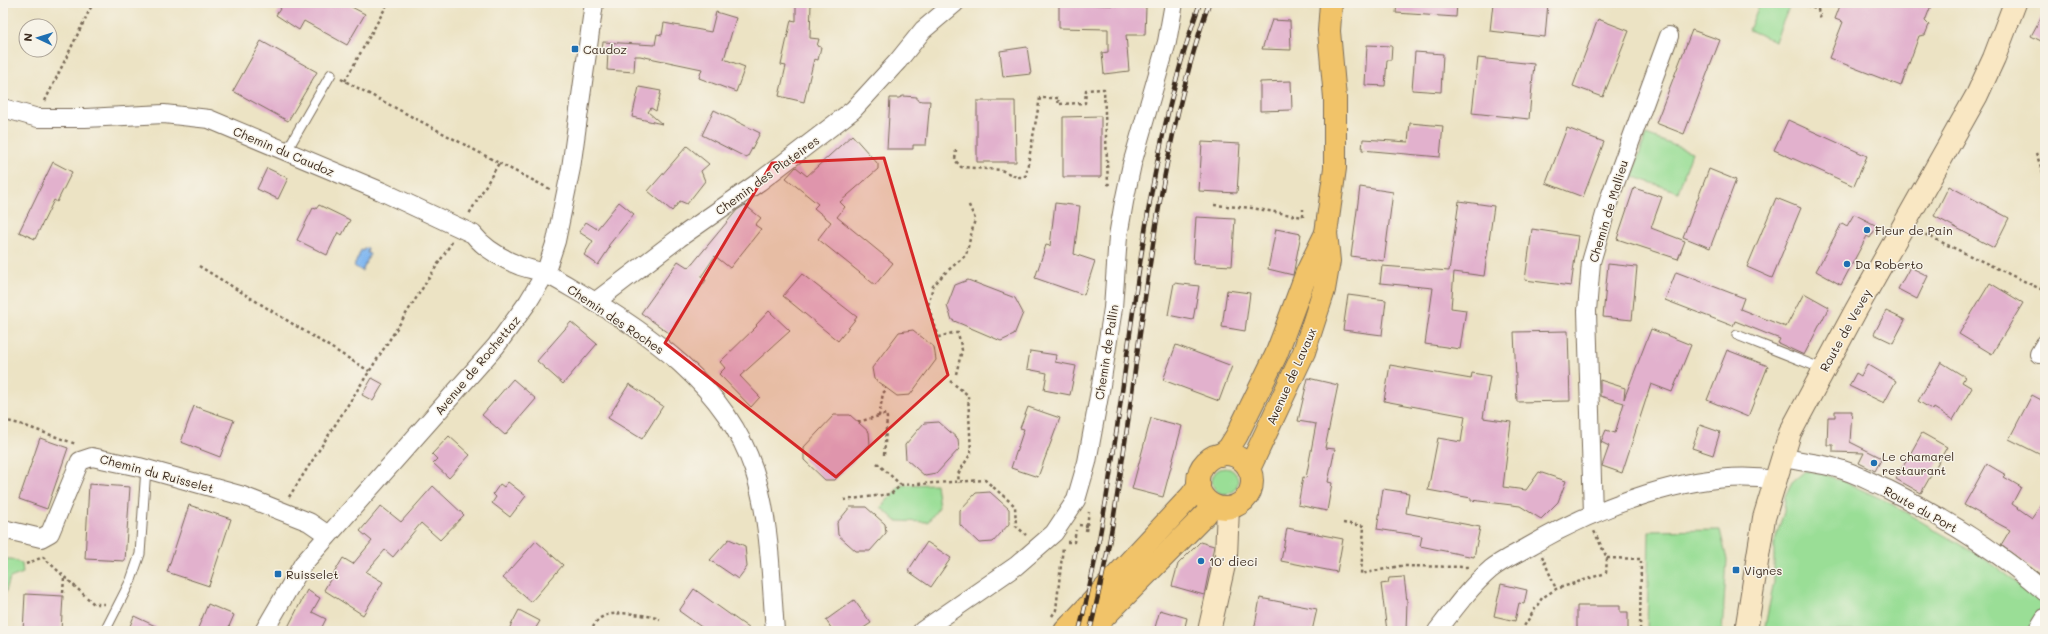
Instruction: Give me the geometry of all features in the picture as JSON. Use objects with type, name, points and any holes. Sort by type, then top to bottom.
[{"type":"main road","name":"Avenue de Lavaux","points":[[1249,469],[1311,335],[1324,290],[1329,260],[1326,233],[1335,168],[1335,98],[1329,31],[1331,3]]},
{"type":"main road","name":"Route de Vevey","points":[[1746,631],[1764,518],[1790,433],[1823,370],[1977,95],[1994,58],[2015,3]]},
{"type":"main road","name":"Avenue de Lavaux","points":[[1221,455],[1230,448],[1276,355],[1307,272],[1326,233]]},
{"type":"main road","points":[[1056,627],[1191,496],[1199,485],[1202,469],[1213,458],[1221,455],[1237,457],[1249,469],[1252,486],[1249,494],[1240,503],[1220,506],[1206,514],[1090,631]]},
{"type":"main road","points":[[1199,485],[1206,500],[1220,506]]},
{"type":"main road","points":[[1209,631],[1226,556],[1220,506]]},
{"type":"street","name":"Avenue de Rochettaz","points":[[264,631],[274,611],[303,564],[496,346],[528,302],[545,274],[556,241],[566,194],[582,94],[594,3]]},
{"type":"street","name":"Chemin des Plateires","points":[[595,302],[679,238],[759,182],[853,110],[898,61],[923,30],[955,3]]},
{"type":"street","name":"Chemin de Pallin","points":[[922,631],[1059,537],[1076,500],[1087,462],[1113,308],[1118,236],[1124,202],[1132,164],[1167,42],[1174,3]]},
{"type":"street","name":"Chemin de Mallieu","points":[[1592,520],[1587,311],[1591,262],[1610,197],[1669,36]]},
{"type":"street","name":"Chemin du Caudoz","points":[[3,108],[38,118],[85,118],[164,114],[209,119],[383,192],[473,234],[481,244],[520,266],[545,274]]},
{"type":"street","name":"Chemin des Roches","points":[[545,274],[595,302],[660,346],[692,374],[713,398],[741,440],[754,470],[765,514],[775,631]]},
{"type":"street","name":"Chemin du Ruisselet","points":[[3,529],[41,538],[50,533],[80,461],[92,457],[146,468],[281,510],[309,522],[328,535]]},
{"type":"street","name":"Route du Port","points":[[1782,457],[1836,468],[1860,476],[1899,496],[1954,526],[2007,562],[2045,592]]},
{"type":"street","points":[[1437,631],[1475,584],[1495,566],[1533,550],[1641,496],[1674,487],[1734,477],[1775,480]]},
{"type":"street","points":[[2037,631],[2045,618]]},
{"type":"lane","points":[[286,152],[331,74]]},
{"type":"lane","points":[[1737,335],[1823,370]]},
{"type":"lane","points":[[105,631],[120,605],[140,554],[146,468]]},
{"type":"path","points":[[38,118],[93,3]]},
{"type":"path","points":[[345,81],[388,3]]},
{"type":"path","points":[[1801,3],[1818,10]]},
{"type":"path","points":[[1820,3],[1818,10],[1821,19]]},
{"type":"path","points":[[331,74],[544,187],[566,194]]},
{"type":"path","points":[[956,150],[955,160],[961,167],[1001,170],[1017,177],[1024,178],[1026,175],[1040,98],[1059,98],[1058,104],[1085,103],[1086,90],[1104,89],[1108,184],[1114,186]]},
{"type":"path","points":[[2036,153],[2045,178]]},
{"type":"path","points":[[281,510],[461,229],[498,163]]},
{"type":"path","points":[[956,374],[962,350],[958,333],[952,333],[939,337],[928,306],[933,286],[945,273],[966,255],[975,219],[968,203]]},
{"type":"path","points":[[1214,205],[1252,208],[1303,216],[1303,209]]},
{"type":"path","points":[[1916,230],[2045,291]]},
{"type":"path","points":[[199,266],[369,371]]},
{"type":"path","points":[[950,381],[968,395],[971,453],[958,474],[959,483]]},
{"type":"path","points":[[879,416],[883,393],[887,389]]},
{"type":"path","points":[[858,422],[886,414],[884,455]]},
{"type":"path","points":[[3,420],[20,424],[78,445],[92,457]]},
{"type":"path","points":[[876,463],[901,485]]},
{"type":"path","points":[[844,500],[891,494],[901,485],[959,483],[985,480],[1015,506],[1016,526],[1031,539]]},
{"type":"path","points":[[1521,631],[1542,598],[1556,589],[1606,573],[1607,558],[1592,520]]},
{"type":"path","points":[[1343,523],[1364,526],[1361,574],[1400,566],[1470,567]]},
{"type":"path","points":[[1077,525],[1087,526]]},
{"type":"path","points":[[1056,627],[1059,537]]},
{"type":"path","points":[[1533,550],[1556,589]]},
{"type":"path","points":[[26,564],[43,557],[94,604],[120,605]]},
{"type":"path","points":[[1607,558],[1641,559],[1640,631]]},
{"type":"path","points":[[63,593],[64,577]]},
{"type":"path","points":[[589,631],[591,631],[598,619],[605,616],[622,614],[641,615],[660,619]]},
{"type":"path","points":[[570,628],[586,631]]},
{"type":"highlighted area","points":[[884,158],[948,375],[836,477],[665,343],[772,163]]},
{"type":"green space","points":[[1760,3],[1786,3],[1790,5],[1775,41],[1749,30]]},
{"type":"green space","points":[[1646,135],[1692,152],[1678,192],[1632,176]]},
{"type":"green space","points":[[1225,468],[1234,472],[1238,481],[1234,490],[1225,494],[1216,490],[1212,481],[1216,472]]},
{"type":"green space","points":[[1805,471],[1820,473],[1843,481],[1888,502],[1986,560],[2045,604],[2030,631],[1764,631],[1774,582],[1774,543],[1784,512],[1785,496],[1792,482]]},
{"type":"green space","points":[[936,484],[939,507],[928,522],[896,521],[881,507],[901,485]]},
{"type":"green space","points":[[1720,530],[1727,560],[1722,631],[1647,631],[1649,531]]},
{"type":"green space","points":[[3,559],[12,559],[22,564],[23,573],[10,578],[5,594],[3,593]]},
{"type":"water","points":[[365,248],[368,249],[367,253],[370,254],[362,271],[354,266],[361,250],[363,251]]},
{"type":"building","points":[[284,3],[344,3],[365,14],[347,45],[304,21],[299,30],[276,15]]},
{"type":"building","points":[[796,3],[811,3],[810,38],[819,39],[817,46],[821,47],[818,60],[814,59],[804,102],[779,96],[786,66],[781,65],[791,20],[796,21]]},
{"type":"building","points":[[1059,3],[1146,7],[1145,35],[1126,35],[1129,71],[1104,74],[1102,53],[1108,52],[1108,29],[1059,28]]},
{"type":"building","points":[[1397,3],[1457,3],[1456,17],[1396,13]]},
{"type":"building","points":[[1493,3],[1548,3],[1545,37],[1490,31]]},
{"type":"building","points":[[1841,3],[1932,3],[1925,21],[1929,25],[1925,35],[1919,36],[1901,86],[1829,58],[1843,22],[1835,19]]},
{"type":"building","points":[[2045,10],[2045,43],[2031,36]]},
{"type":"building","points":[[716,12],[736,18],[724,59],[745,67],[736,92],[699,78],[702,69],[640,56],[635,56],[634,72],[607,70],[608,51],[602,50],[603,42],[655,45],[657,34],[662,35],[664,23],[711,32]]},
{"type":"building","points":[[1598,19],[1629,31],[1603,97],[1573,86]]},
{"type":"building","points":[[1272,20],[1290,21],[1291,50],[1262,49]]},
{"type":"building","points":[[1692,30],[1720,40],[1684,134],[1656,123]]},
{"type":"building","points":[[261,41],[317,72],[288,121],[233,91]]},
{"type":"building","points":[[1367,45],[1392,46],[1391,60],[1387,60],[1385,86],[1365,85]]},
{"type":"building","points":[[1027,47],[1031,74],[1003,77],[1000,51]]},
{"type":"building","points":[[1415,52],[1443,54],[1441,92],[1412,90]]},
{"type":"building","points":[[1478,58],[1534,64],[1529,119],[1472,113]]},
{"type":"building","points":[[1291,81],[1292,110],[1260,111],[1260,82]]},
{"type":"building","points":[[639,87],[661,91],[656,111],[651,108],[648,112],[662,124],[632,117]]},
{"type":"building","points":[[903,96],[917,97],[917,100],[930,101],[926,145],[913,145],[913,149],[887,149],[890,98],[899,98]]},
{"type":"building","points":[[977,101],[1015,101],[1016,162],[977,162]]},
{"type":"building","points":[[714,110],[760,133],[747,158],[702,135]]},
{"type":"building","points":[[1101,116],[1101,177],[1063,177],[1063,117]]},
{"type":"building","points":[[1788,120],[1867,156],[1854,186],[1774,150]]},
{"type":"building","points":[[1410,123],[1443,126],[1440,157],[1362,150],[1363,139],[1408,142]]},
{"type":"building","points":[[1567,128],[1604,142],[1583,197],[1546,183]]},
{"type":"building","points":[[852,135],[878,164],[878,169],[840,202],[845,207],[837,217],[893,263],[875,285],[818,239],[831,222],[814,208],[818,204],[786,178],[796,167],[807,176]]},
{"type":"building","points":[[1202,142],[1240,144],[1237,193],[1199,191]]},
{"type":"building","points":[[687,146],[709,164],[701,171],[705,181],[687,204],[680,201],[672,211],[648,191]]},
{"type":"building","points":[[53,162],[72,172],[57,202],[54,200],[35,239],[19,232]]},
{"type":"building","points":[[267,168],[288,178],[278,199],[257,189]]},
{"type":"building","points":[[1709,169],[1736,180],[1710,248],[1683,237]]},
{"type":"building","points":[[1949,186],[2009,218],[1994,248],[1934,216]]},
{"type":"building","points":[[1360,187],[1393,192],[1384,261],[1351,256]]},
{"type":"building","points":[[1634,188],[1662,197],[1651,228],[1685,241],[1678,259],[1617,239]]},
{"type":"building","points":[[1776,198],[1801,208],[1772,278],[1747,267]]},
{"type":"building","points":[[1459,201],[1494,206],[1484,276],[1454,272],[1451,308],[1466,310],[1460,349],[1425,344],[1433,288],[1380,283],[1382,266],[1449,271]]},
{"type":"building","points":[[619,202],[634,214],[608,246],[610,247],[598,265],[584,255],[593,241],[579,232],[586,222],[597,229]]},
{"type":"building","points":[[1055,203],[1080,206],[1074,254],[1095,261],[1084,295],[1035,278],[1046,245],[1050,246]]},
{"type":"building","points":[[319,205],[350,220],[342,235],[338,232],[327,255],[297,240],[313,208],[316,209]]},
{"type":"building","points":[[745,205],[761,218],[755,225],[761,229],[730,268],[715,256],[701,277],[706,280],[669,333],[641,313],[678,261],[689,268],[737,210]]},
{"type":"building","points":[[1854,214],[1877,226],[1870,238],[1867,236],[1841,285],[1816,271],[1842,223],[1847,226]]},
{"type":"building","points":[[1196,217],[1235,219],[1232,266],[1193,264]]},
{"type":"building","points":[[1276,229],[1301,234],[1293,275],[1268,269]]},
{"type":"building","points":[[1532,229],[1578,236],[1571,286],[1525,280]]},
{"type":"building","points":[[1608,264],[1637,267],[1632,320],[1603,317]]},
{"type":"building","points":[[1910,267],[1928,276],[1917,299],[1898,289]]},
{"type":"building","points":[[1676,272],[1744,298],[1740,309],[1786,327],[1804,293],[1829,307],[1804,355],[1778,343],[1780,339],[1735,321],[1733,326],[1665,300]]},
{"type":"building","points":[[802,274],[857,317],[838,341],[783,296]]},
{"type":"building","points":[[968,280],[1015,298],[1023,313],[1014,335],[1001,341],[952,320],[947,306],[955,285]]},
{"type":"building","points":[[1174,283],[1199,286],[1193,320],[1168,315]]},
{"type":"building","points":[[1990,283],[2023,303],[1992,354],[1959,334]]},
{"type":"building","points":[[1227,290],[1250,293],[1245,331],[1222,327]]},
{"type":"building","points":[[1348,295],[1386,300],[1382,335],[1343,330]]},
{"type":"building","points":[[769,311],[790,331],[740,376],[760,397],[751,407],[719,374],[725,368],[720,362],[757,326],[756,325]]},
{"type":"building","points":[[1886,311],[1905,320],[1893,343],[1874,334]]},
{"type":"building","points":[[571,322],[597,344],[563,384],[537,361]]},
{"type":"building","points":[[1651,329],[1691,345],[1672,392],[1651,384],[1622,473],[1602,466],[1609,446],[1601,442],[1606,430],[1615,433],[1624,403],[1600,396],[1600,380],[1625,388],[1624,399]]},
{"type":"building","points":[[913,330],[934,347],[936,360],[910,395],[897,396],[874,379],[872,368],[899,332]]},
{"type":"building","points":[[1568,331],[1570,401],[1517,402],[1514,332]]},
{"type":"building","points":[[1176,345],[1232,366],[1219,401],[1163,380]]},
{"type":"building","points":[[1727,350],[1768,366],[1748,417],[1707,400]]},
{"type":"building","points":[[1030,351],[1056,355],[1055,362],[1076,366],[1070,395],[1044,390],[1047,373],[1027,369]]},
{"type":"building","points":[[1941,362],[1965,377],[1962,382],[1972,388],[1953,420],[1934,408],[1933,410],[1918,401]]},
{"type":"building","points":[[1867,364],[1896,381],[1884,403],[1849,386],[1856,373],[1861,376]]},
{"type":"building","points":[[1390,365],[1471,379],[1472,373],[1490,376],[1483,418],[1511,422],[1503,487],[1526,490],[1539,472],[1566,481],[1558,502],[1541,519],[1520,506],[1471,500],[1471,498],[1428,490],[1438,438],[1461,442],[1465,416],[1384,401]]},
{"type":"building","points":[[372,378],[383,384],[373,401],[362,395]]},
{"type":"building","points":[[1308,378],[1338,385],[1325,448],[1335,449],[1328,482],[1332,483],[1327,511],[1298,505],[1303,477],[1306,478],[1316,424],[1298,421]]},
{"type":"building","points":[[513,379],[536,399],[505,435],[482,415]]},
{"type":"building","points":[[629,384],[663,406],[642,439],[608,418]]},
{"type":"building","points":[[2032,395],[2045,402],[2045,457],[2009,439]]},
{"type":"building","points":[[194,406],[234,420],[220,457],[181,442]]},
{"type":"building","points":[[1028,407],[1060,418],[1038,477],[1011,468],[1024,429],[1020,428]]},
{"type":"building","points":[[1835,411],[1852,411],[1850,442],[1882,458],[1875,471],[1859,463],[1864,453],[1833,452],[1833,445],[1827,445],[1828,417],[1835,417]]},
{"type":"building","points":[[834,415],[850,415],[869,432],[870,444],[835,480],[825,480],[804,460],[804,447]]},
{"type":"building","points":[[1151,418],[1182,426],[1163,497],[1132,489]]},
{"type":"building","points":[[939,422],[958,439],[959,449],[936,474],[925,476],[906,459],[905,445],[924,423]]},
{"type":"building","points":[[1700,425],[1720,432],[1713,455],[1692,448]]},
{"type":"building","points":[[1922,433],[1947,447],[1921,493],[1896,479]]},
{"type":"building","points":[[449,436],[470,455],[449,478],[433,463],[437,459],[432,454]]},
{"type":"building","points":[[40,438],[68,448],[47,509],[19,499]]},
{"type":"building","points":[[1987,464],[2006,475],[2004,477],[2021,487],[2012,504],[2032,518],[2045,499],[2045,578],[2001,545],[2010,530],[1964,505]]},
{"type":"building","points":[[508,482],[526,496],[510,517],[492,503],[496,497],[493,494],[500,484],[504,487]]},
{"type":"building","points":[[89,484],[130,487],[125,561],[85,559]]},
{"type":"building","points":[[433,486],[464,515],[440,540],[421,523],[393,557],[385,550],[366,572],[383,582],[363,615],[324,590],[343,558],[353,564],[372,541],[360,531],[381,506],[401,522]]},
{"type":"building","points":[[1383,489],[1409,493],[1406,513],[1480,527],[1474,557],[1420,546],[1422,536],[1377,529]]},
{"type":"building","points":[[990,492],[1009,509],[1009,524],[993,542],[979,543],[960,525],[960,510],[976,493]]},
{"type":"building","points":[[189,505],[231,519],[209,586],[167,572]]},
{"type":"building","points":[[850,507],[866,507],[885,524],[886,533],[870,551],[856,551],[838,535],[837,523]]},
{"type":"building","points":[[1287,528],[1343,539],[1337,572],[1281,561]]},
{"type":"building","points":[[729,539],[745,546],[747,567],[738,579],[710,560]]},
{"type":"building","points":[[536,541],[563,565],[531,602],[503,578]]},
{"type":"building","points":[[927,542],[951,558],[931,587],[908,571]]},
{"type":"building","points":[[1200,542],[1214,546],[1204,595],[1172,586],[1178,564]]},
{"type":"building","points":[[1404,577],[1407,601],[1406,631],[1387,631],[1381,584],[1388,583],[1389,578]]},
{"type":"building","points":[[1501,584],[1527,590],[1524,604],[1519,603],[1515,621],[1494,616]]},
{"type":"building","points":[[694,589],[753,631],[707,631],[679,611]]},
{"type":"building","points":[[307,590],[320,598],[312,612],[326,619],[320,631],[295,631],[288,627]]},
{"type":"building","points":[[25,594],[63,596],[61,631],[23,631]]},
{"type":"building","points":[[1260,598],[1317,609],[1312,631],[1254,631]]},
{"type":"building","points":[[854,600],[871,623],[859,631],[833,631],[826,620]]},
{"type":"building","points":[[208,604],[234,615],[227,631],[204,631],[198,628]]},
{"type":"building","points":[[1577,606],[1620,606],[1620,612],[1628,612],[1628,631],[1577,631]]},
{"type":"building","points":[[519,610],[540,621],[534,631],[508,631]]},
{"type":"building","points":[[1160,610],[1187,618],[1184,631],[1154,631]]},
{"type":"building","points":[[134,616],[166,631],[128,631]]},
{"type":"railway","points":[[1079,631],[1096,553],[1110,474],[1144,236],[1158,157],[1176,80],[1200,3]]},
{"type":"railway","points":[[1090,631],[1105,566],[1112,527],[1161,197],[1189,67],[1209,3]]},
{"type":"place","name":"Caudoz","points":[[575,49]]},
{"type":"place","name":"Fleur de Pain","points":[[1867,230]]},
{"type":"place","name":"Da Roberto","points":[[1847,264]]},
{"type":"place","name":"Le chamarel restaurant","points":[[1874,463]]},
{"type":"place","name":"10' dieci","points":[[1201,561]]},
{"type":"place","name":"Vignes","points":[[1736,570]]},
{"type":"place","name":"Ruisselet","points":[[278,574]]}]
